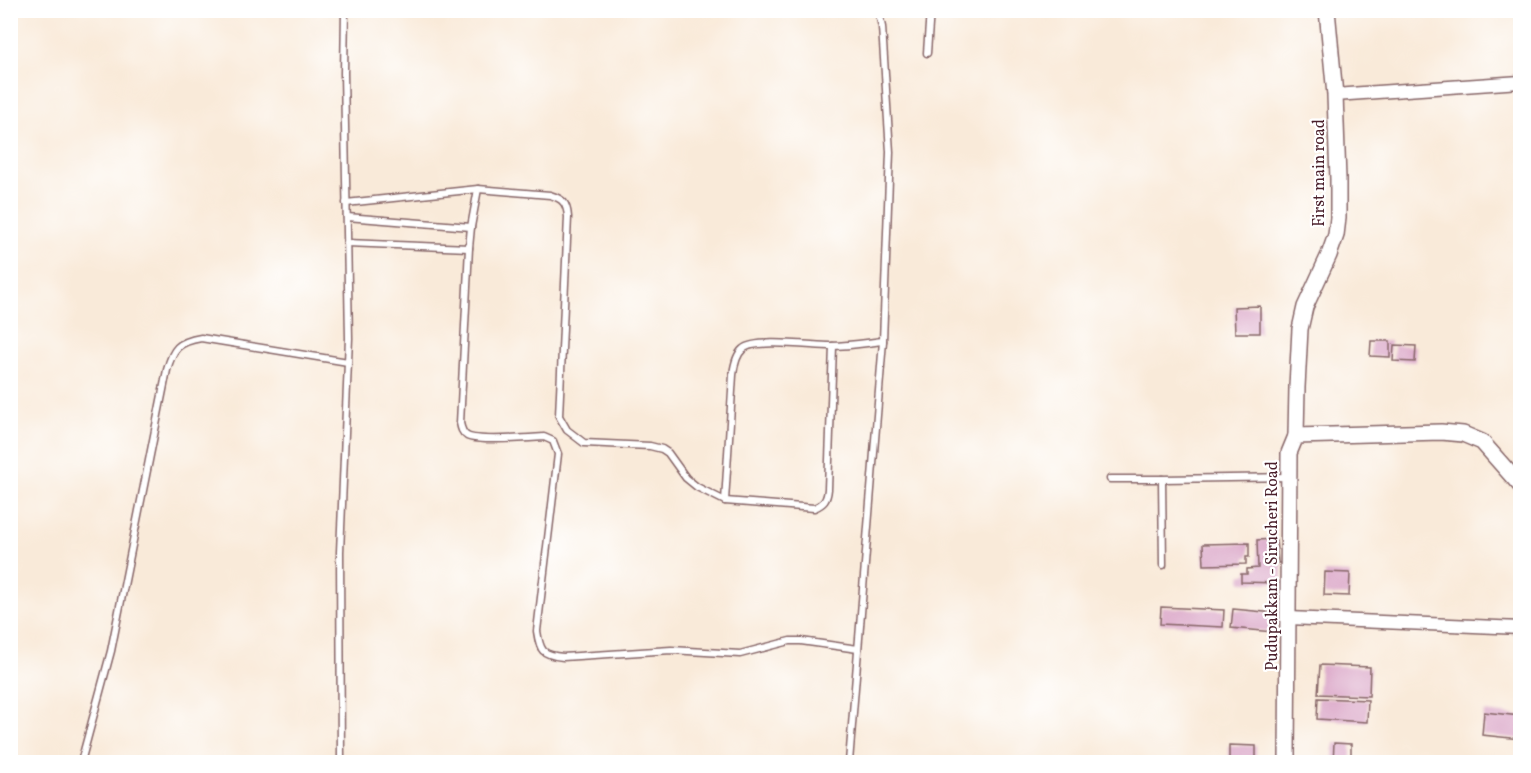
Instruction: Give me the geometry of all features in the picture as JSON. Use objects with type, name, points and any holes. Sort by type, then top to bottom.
[{"type":"street","name":"First main road","points":[[1296,436],[1296,387],[1300,329],[1305,308],[1336,235],[1338,218],[1335,95],[1327,10]]},
{"type":"street","points":[[1335,95],[1521,82]]},
{"type":"street","points":[[1296,436],[1430,432],[1463,434],[1482,442],[1521,485]]},
{"type":"street","name":"Pudupakkam - Sirucheri Road","points":[[1287,762],[1289,453],[1296,436]]},
{"type":"street","points":[[1289,618],[1521,628]]},
{"type":"lane","points":[[341,762],[340,552],[349,338],[345,10]]},
{"type":"lane","points":[[849,762],[883,341],[890,152],[882,27],[878,10]]},
{"type":"lane","points":[[927,53],[930,10]]},
{"type":"lane","points":[[346,203],[478,189],[550,195],[560,198],[565,203],[568,217],[559,416],[567,430],[584,443],[650,446],[662,449],[668,453],[686,478],[697,487],[725,501],[813,508],[827,499],[833,346]]},
{"type":"lane","points":[[478,189],[469,248],[460,423],[462,431],[467,436],[479,439],[544,437],[553,441],[558,454],[537,631],[538,642],[543,651],[549,656],[563,657],[671,650],[740,654],[790,641],[858,649]]},
{"type":"lane","points":[[347,218],[471,227]]},
{"type":"lane","points":[[347,243],[469,248]]},
{"type":"lane","points":[[81,762],[111,651],[172,354],[179,345],[201,338],[348,362]]},
{"type":"lane","points":[[725,501],[733,375],[735,363],[743,348],[765,343],[833,346],[883,341]]},
{"type":"lane","points":[[1110,479],[1289,477]]},
{"type":"lane","points":[[1162,479],[1163,565]]},
{"type":"building","points":[[1260,306],[1260,333],[1235,333],[1234,307]]},
{"type":"building","points":[[1371,341],[1390,341],[1390,357],[1370,356]]},
{"type":"building","points":[[1394,345],[1416,346],[1415,362],[1393,361]]},
{"type":"building","points":[[1276,539],[1278,563],[1282,563],[1282,583],[1241,582],[1241,574],[1247,574],[1247,569],[1258,568],[1257,540]]},
{"type":"building","points":[[1249,543],[1249,557],[1246,557],[1246,564],[1204,565],[1203,544]]},
{"type":"building","points":[[1325,572],[1350,573],[1349,596],[1324,595]]},
{"type":"building","points":[[1161,607],[1224,610],[1223,627],[1160,624]]},
{"type":"building","points":[[1233,609],[1275,613],[1273,632],[1231,628]]},
{"type":"building","points":[[1320,665],[1370,667],[1369,696],[1318,694]]},
{"type":"building","points":[[1318,698],[1368,700],[1367,722],[1317,719]]},
{"type":"building","points":[[1484,712],[1520,716],[1520,739],[1482,735]]},
{"type":"building","points":[[1334,743],[1351,744],[1351,762],[1333,762]]},
{"type":"building","points":[[1229,745],[1256,746],[1256,762],[1229,762]]}]
